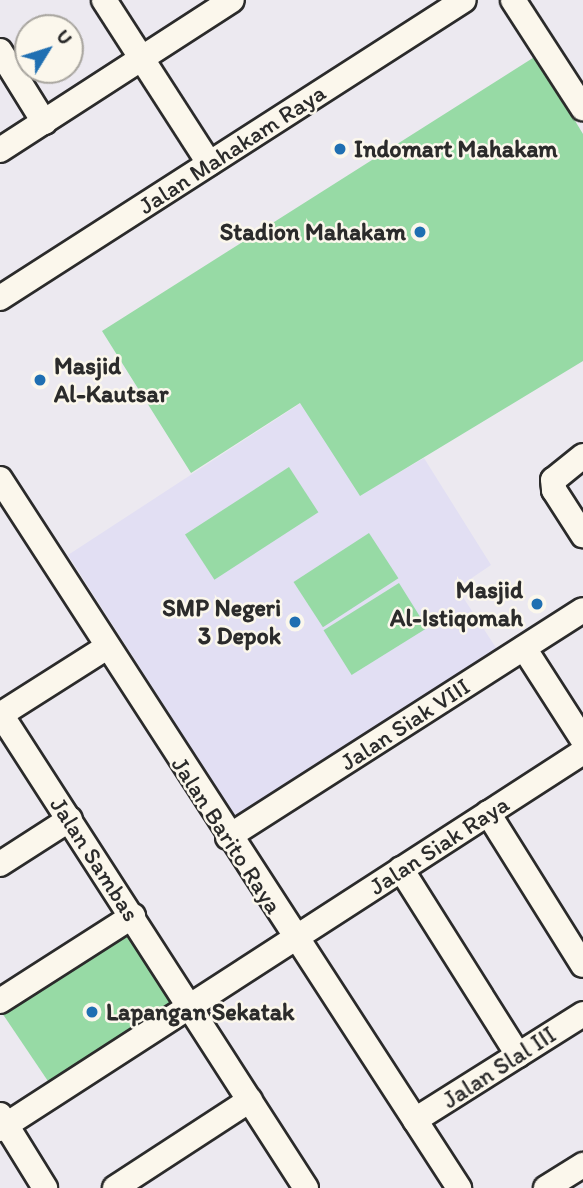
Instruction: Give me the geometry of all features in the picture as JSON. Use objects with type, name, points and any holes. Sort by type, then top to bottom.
[{"type":"street","points":[[104,0],[209,163]]},
{"type":"street","points":[[0,150],[232,0]]},
{"type":"street","name":"Jalan Mahakam Raya","points":[[0,298],[464,0]]},
{"type":"street","points":[[513,0],[583,108]]},
{"type":"street","points":[[0,51],[44,122]]},
{"type":"street","points":[[583,456],[562,470],[553,480],[554,490],[583,535]]},
{"type":"street","name":"Jalan Barito Raya","points":[[0,479],[228,838],[459,1188]]},
{"type":"street","name":"Jalan Siak VIII","points":[[228,838],[583,610]]},
{"type":"street","points":[[0,714],[107,647]]},
{"type":"street","points":[[524,648],[583,740]]},
{"type":"street","name":"Jalan Sambas","points":[[0,714],[190,1004],[306,1188]]},
{"type":"street","name":"Jalan Siak Raya","points":[[2,1123],[583,752]]},
{"type":"street","points":[[488,813],[583,965]]},
{"type":"street","points":[[0,864],[69,819]]},
{"type":"street","points":[[401,869],[518,1055]]},
{"type":"street","points":[[0,1001],[133,916]]},
{"type":"street","name":"Jalan Slal III","points":[[415,1120],[583,1014]]},
{"type":"street","points":[[115,1188],[250,1100]]},
{"type":"street","points":[[2,1123],[45,1188]]},
{"type":"street","points":[[546,1188],[583,1164]]},
{"type":"shaded area","name":"SMP Negeri 3 Depok","points":[[301,403],[360,495],[424,458],[491,565],[457,588],[502,657],[240,824],[68,555]]},
{"type":"green space","name":"Stadion Mahakam","points":[[536,56],[583,134],[583,361],[360,496],[300,403],[191,473],[102,331]]},
{"type":"green space","points":[[289,467],[318,512],[214,580],[185,535]]},
{"type":"green space","points":[[369,533],[398,578],[323,627],[294,582]]},
{"type":"green space","points":[[399,583],[427,628],[352,675],[324,630]]},
{"type":"green space","name":"Lapangan Sekatak","points":[[127,930],[179,1007],[55,1091],[3,1014]]},
{"type":"place","name":"Indomart Mahakam","points":[[340,149]]},
{"type":"place","name":"Stadion Mahakam","points":[[420,232]]},
{"type":"place","name":"Masjid Al-Kautsar","points":[[40,380]]},
{"type":"place","name":"Masjid Al-Istiqomah","points":[[537,604]]},
{"type":"place","name":"SMP Negeri 3 Depok","points":[[295,622]]},
{"type":"place","name":"Lapangan Sekatak","points":[[92,1012]]}]
